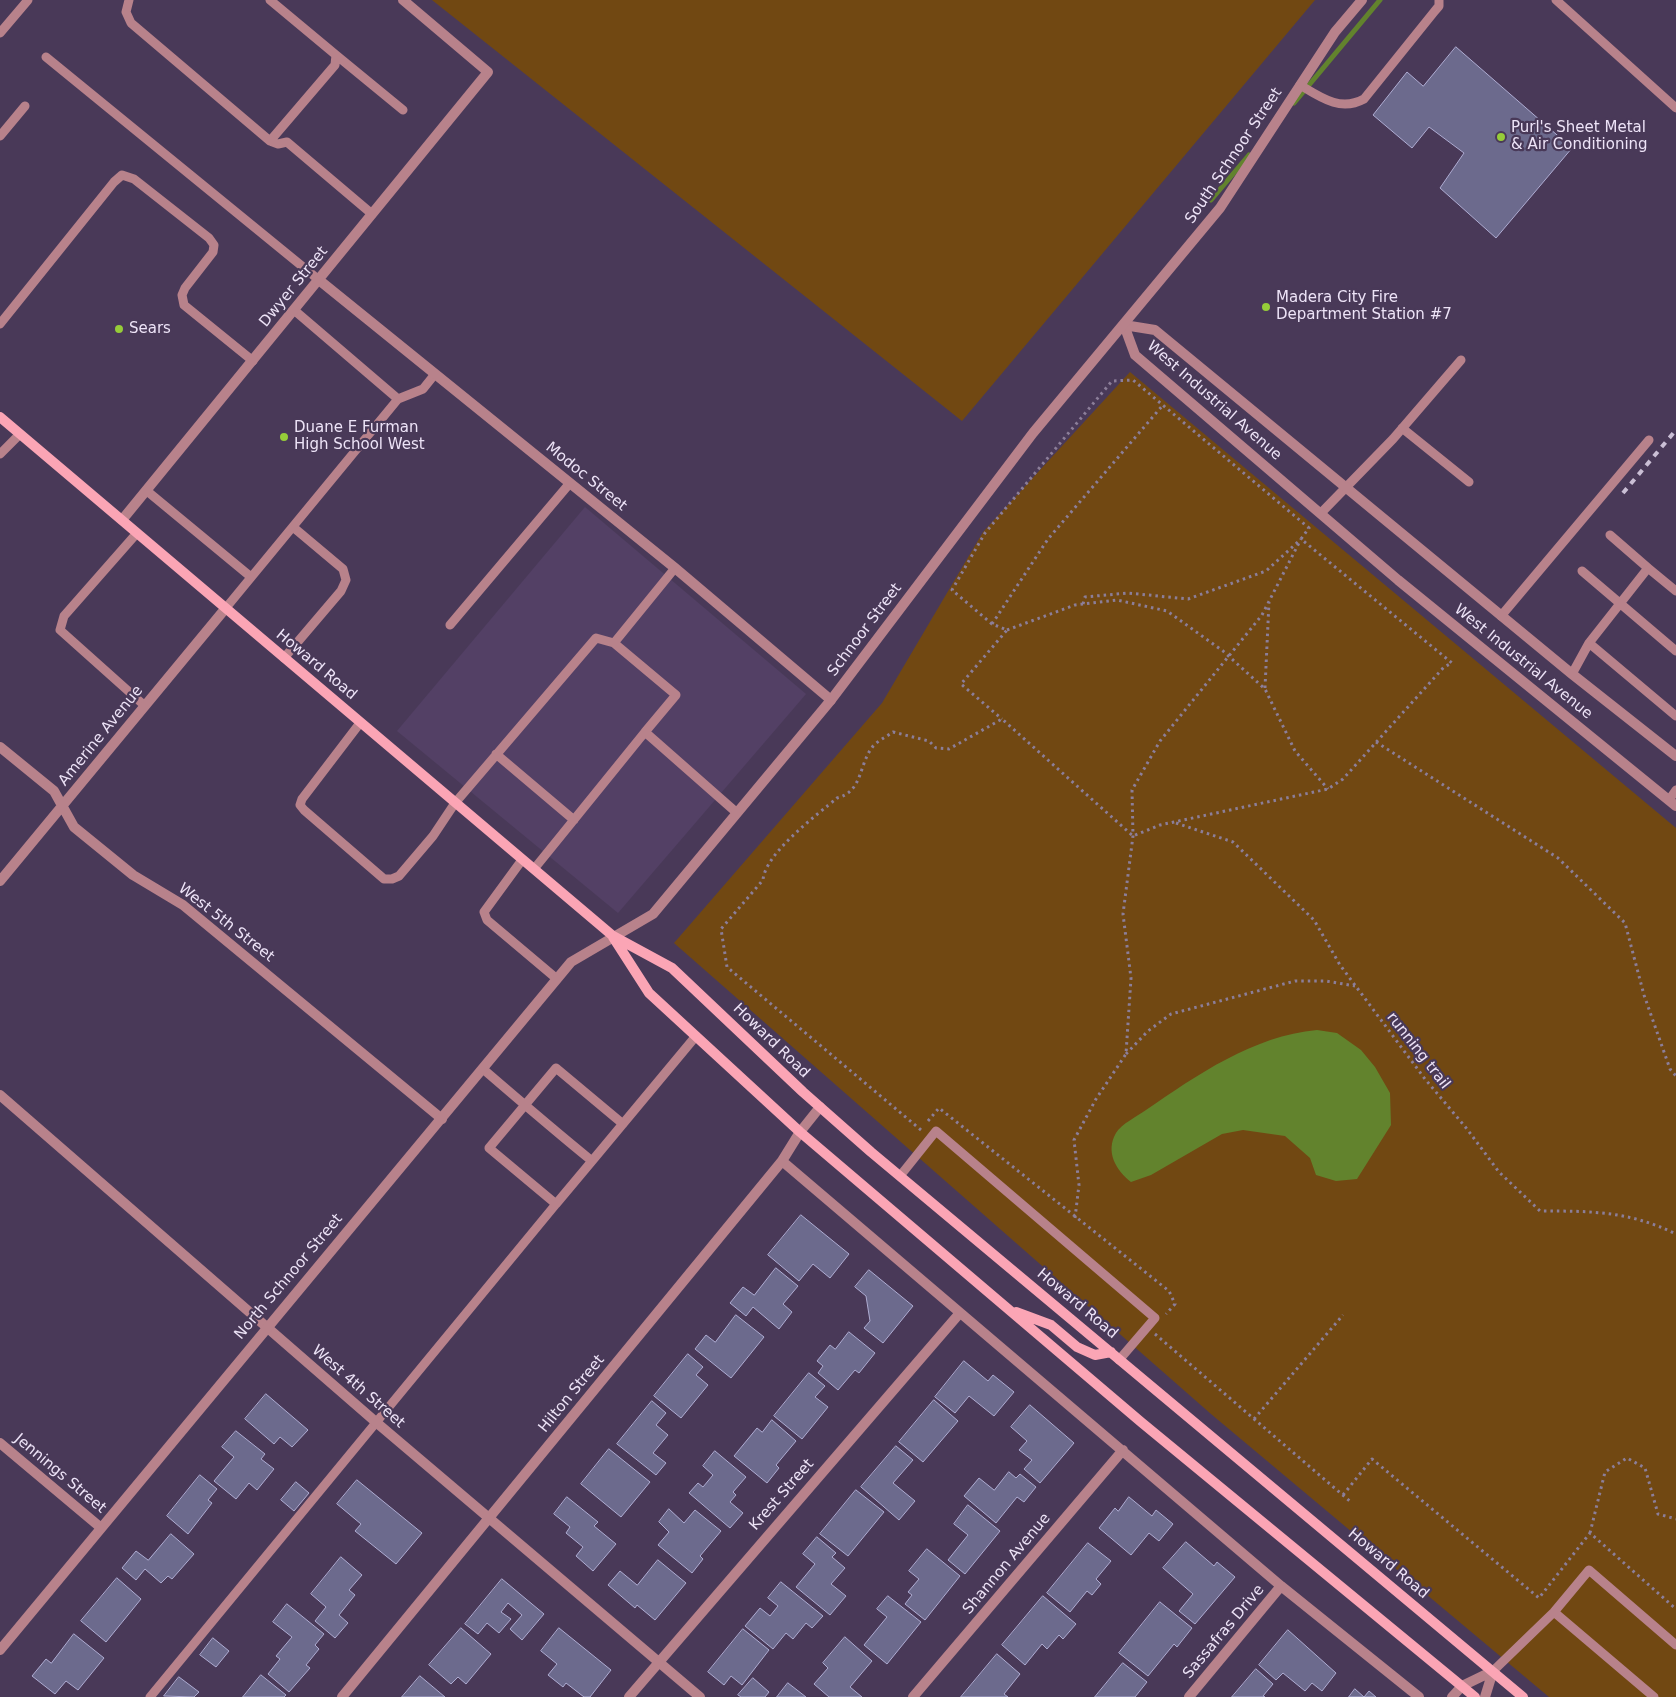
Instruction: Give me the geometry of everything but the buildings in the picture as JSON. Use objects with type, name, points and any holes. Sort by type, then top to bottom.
[{"type":"main road","name":"Howard Road","points":[[0,417],[613,936],[672,968],[820,1107],[900,1176],[1523,1697]]},
{"type":"main road","name":"Howard Road","points":[[613,936],[649,993],[800,1132],[1008,1309],[1475,1697]]},
{"type":"main road","points":[[1008,1309],[1051,1325],[1077,1347],[1095,1356],[1110,1352]]},
{"type":"street","name":"Dwyer Street","points":[[122,520],[488,72],[403,0]]},
{"type":"street","name":"South Schnoor Street","points":[[1124,325],[1220,208],[1335,32],[1362,0]]},
{"type":"street","name":"Modoc Street","points":[[319,280],[675,568],[831,700]]},
{"type":"street","name":"West Industrial Avenue","points":[[1672,803],[1398,580],[1135,355],[1124,325],[1155,330],[1501,616],[1676,756]]},
{"type":"street","name":"Schnoor Street","points":[[613,936],[653,914],[831,700],[1033,434],[1124,325]]},
{"type":"street","name":"Amerine Avenue","points":[[0,881],[225,609]]},
{"type":"street","name":"West 5th Street","points":[[0,747],[54,791],[74,827],[133,875],[183,905],[442,1119]]},
{"type":"street","name":"North Schnoor Street","points":[[0,1650],[100,1527],[571,962],[613,936]]},
{"type":"street","name":"West 4th Street","points":[[0,1096],[377,1423],[700,1697]]},
{"type":"street","name":"Hilton Street","points":[[342,1697],[782,1161],[800,1132],[820,1107]]},
{"type":"street","points":[[782,1161],[959,1314],[1123,1450],[1282,1586],[1419,1697]]},
{"type":"street","name":"Krest Street","points":[[629,1697],[959,1314]]},
{"type":"street","name":"Jennings Street","points":[[0,1443],[100,1527]]},
{"type":"street","name":"Shannon Avenue","points":[[913,1697],[1123,1450]]},
{"type":"street","name":"Sassafras Drive","points":[[1189,1697],[1282,1586]]},
{"type":"street","points":[[1452,1697],[1462,1686],[1492,1671]]},
{"type":"street","points":[[1485,1697],[1492,1671]]},
{"type":"lane","points":[[0,33],[28,0]]},
{"type":"lane","points":[[129,0],[126,12],[131,23],[270,141],[278,144],[287,142],[372,214]]},
{"type":"lane","points":[[270,0],[402,110]]},
{"type":"lane","points":[[1300,85],[1326,101],[1352,104],[1364,99],[1439,6],[1439,0]]},
{"type":"lane","points":[[1556,0],[1676,108]]},
{"type":"lane","points":[[270,141],[335,65],[336,55]]},
{"type":"lane","points":[[46,57],[319,280]]},
{"type":"lane","points":[[0,136],[25,106]]},
{"type":"lane","points":[[0,324],[114,182],[122,176],[134,179],[209,238],[214,245],[213,252],[185,288],[182,295],[184,305],[253,361]]},
{"type":"lane","points":[[294,310],[398,399]]},
{"type":"lane","points":[[1321,513],[1402,428],[1461,360]]},
{"type":"lane","points":[[225,609],[398,399],[423,389],[435,374]]},
{"type":"lane","points":[[1402,428],[1469,482]]},
{"type":"lane","points":[[0,454],[20,434]]},
{"type":"lane","points":[[1501,616],[1649,440]]},
{"type":"lane","points":[[450,625],[570,483]]},
{"type":"lane","points":[[147,491],[251,577]]},
{"type":"lane","points":[[284,658],[341,590],[346,580],[343,569],[292,527]]},
{"type":"lane","points":[[137,533],[64,616],[60,630],[145,706]]},
{"type":"lane","points":[[1610,535],[1676,591]]},
{"type":"lane","points":[[614,643],[675,568]]},
{"type":"lane","points":[[1572,674],[1589,643],[1648,568]]},
{"type":"lane","points":[[1582,571],[1676,651]]},
{"type":"lane","points":[[360,723],[302,799],[300,805],[376,873],[384,879],[392,879],[399,876],[433,836],[455,803],[596,638],[614,643],[676,695],[534,869]]},
{"type":"lane","points":[[1589,643],[1676,716]]},
{"type":"lane","points":[[645,732],[737,812]]},
{"type":"lane","points":[[496,754],[574,820]]},
{"type":"lane","points":[[1672,803],[1676,790]]},
{"type":"lane","points":[[522,860],[484,912],[487,920],[557,979]]},
{"type":"lane","points":[[150,1697],[696,1036]]},
{"type":"lane","points":[[556,1204],[489,1148],[524,1105],[556,1068],[623,1124]]},
{"type":"lane","points":[[483,1069],[592,1161]]},
{"type":"lane","points":[[900,1176],[936,1131],[944,1137],[1155,1318],[1119,1360]]},
{"type":"lane","points":[[1492,1671],[1554,1612],[1589,1570],[1676,1645]]},
{"type":"lane","points":[[1554,1612],[1654,1697]]},
{"type":"path","points":[[1007,630],[992,624],[952,590],[985,533],[1112,381],[1133,380],[1309,528],[1301,539],[1262,615],[1228,655],[1196,699],[1160,741],[1132,790],[1133,836],[1123,914],[1131,978],[1126,1054]]},
{"type":"path","points":[[992,624],[1048,539],[1163,405]]},
{"type":"path","points":[[1083,604],[1085,597],[1128,593],[1188,599],[1266,571],[1301,539]]},
{"type":"path","points":[[1133,836],[1174,822],[1328,789],[1343,779],[1444,667],[1452,663],[1301,539]]},
{"type":"path","points":[[1133,836],[961,684],[1007,630],[1083,604],[1117,600],[1167,611],[1228,655],[1265,689],[1295,751],[1328,789]]},
{"type":"path","points":[[1265,689],[1269,601]]},
{"type":"path","points":[[1002,719],[949,749],[936,748],[929,742],[893,732],[871,748],[858,781],[847,795],[837,798],[781,848],[764,870],[763,880],[721,929],[727,966],[920,1131],[938,1108],[1075,1219],[1169,1291],[1175,1304],[1164,1318]]},
{"type":"path","points":[[1376,742],[1558,858],[1625,923],[1644,995],[1670,1069],[1676,1076]]},
{"type":"path","name":"running trail","points":[[1174,822],[1233,842],[1314,920],[1356,986],[1424,1079],[1467,1128],[1499,1172],[1540,1211],[1603,1212],[1652,1222],[1676,1234]]},
{"type":"path","points":[[1075,1219],[1079,1185],[1074,1140],[1096,1099],[1126,1054],[1148,1031],[1171,1014],[1295,981],[1326,982],[1356,986]]},
{"type":"path","points":[[1254,1419],[1343,1315]]},
{"type":"path","points":[[1152,1332],[1352,1503]]},
{"type":"path","points":[[1343,1495],[1372,1460],[1539,1598],[1590,1533],[1605,1472],[1627,1458],[1645,1468],[1658,1514],[1676,1519]]},
{"type":"path","points":[[1590,1533],[1676,1609]]},
{"type":"shaded area","points":[[432,0],[1315,0],[962,421]]},
{"type":"shaded area","points":[[1130,372],[1676,828],[1676,1697],[1549,1697],[1211,1414],[674,943],[882,703],[983,532]]},
{"type":"shaded area","points":[[585,507],[806,694],[618,913],[397,731]]},
{"type":"shaded area","points":[[1317,1030],[1337,1033],[1361,1050],[1375,1067],[1390,1093],[1391,1125],[1357,1179],[1336,1181],[1316,1175],[1310,1158],[1285,1136],[1243,1130],[1222,1134],[1151,1175],[1131,1182],[1121,1172],[1112,1154],[1113,1140],[1118,1130],[1130,1120],[1227,1059],[1270,1040]]},
{"type":"waterway","points":[[1294,103],[1380,0]]},
{"type":"waterway","points":[[1211,200],[1249,155]]},
{"type":"railway","points":[[1623,493],[1676,430]]},
{"type":"place","name":"Purl's Sheet Metal & Air Conditioning","points":[[1501,137]]},
{"type":"place","name":"Madera City Fire Department Station #7","points":[[1266,307]]},
{"type":"place","name":"Sears","points":[[119,329]]},
{"type":"place","name":"Duane E Furman High School West","points":[[284,437]]}]
